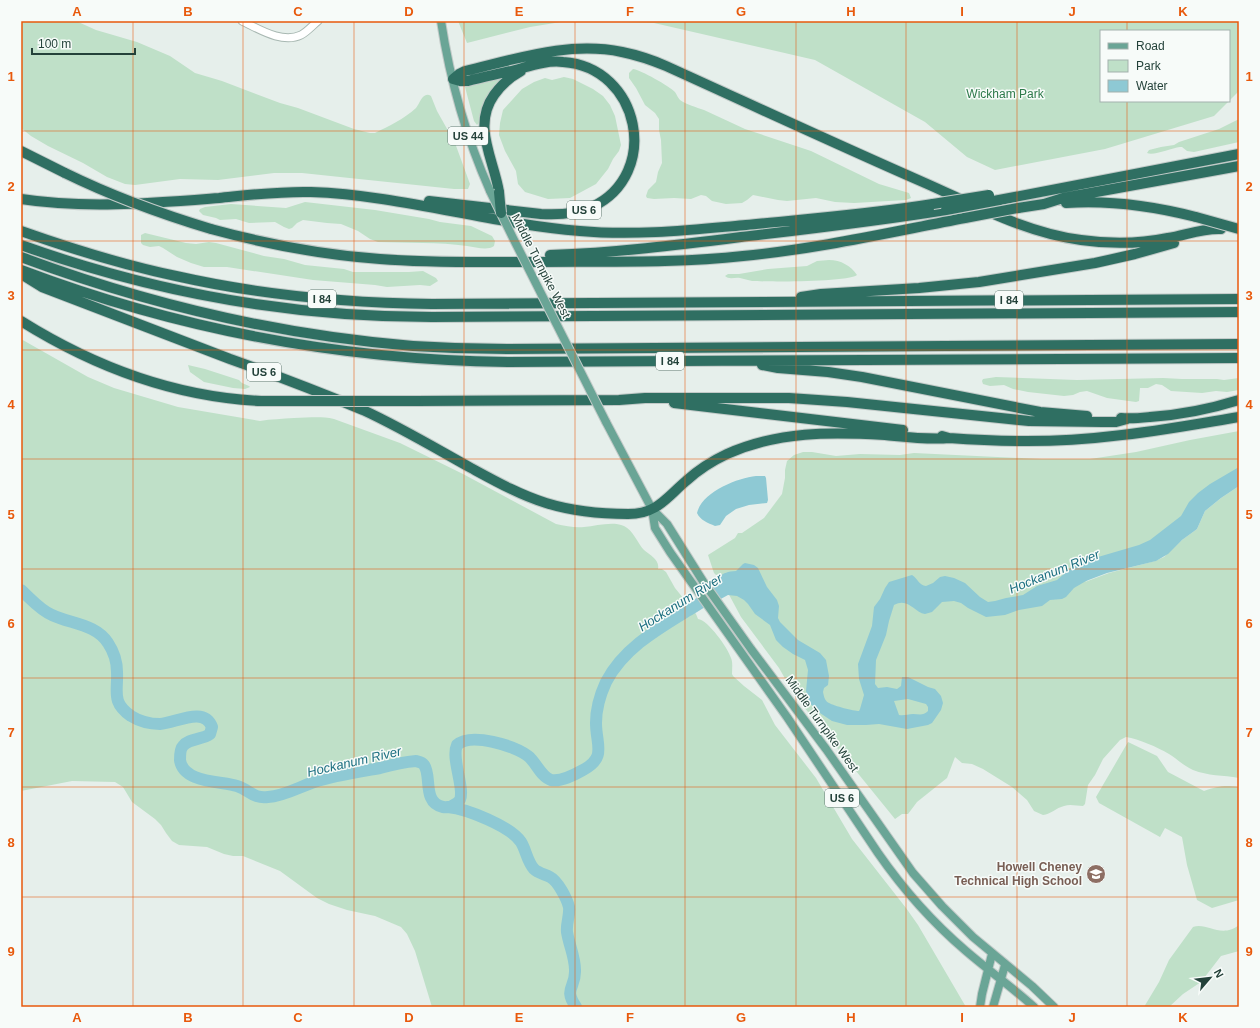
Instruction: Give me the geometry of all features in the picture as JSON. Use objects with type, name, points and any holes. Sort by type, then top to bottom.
[{"type":"highway","points":[[452,79],[465,71],[550,51],[586,48],[621,51],[666,66],[993,213],[1046,232],[1087,241],[1128,242],[1160,240],[1203,231],[1221,229]]},
{"type":"highway","name":"US 6","points":[[21,199],[89,204],[162,202],[294,192],[325,192],[352,195],[375,194],[548,214],[566,214],[591,207],[613,192],[626,173],[631,160],[634,146],[632,120],[628,107],[622,96],[606,78],[592,70],[576,64],[551,62],[538,64],[521,71],[505,82],[492,98],[486,112],[484,124],[485,137],[495,192],[500,213]]},
{"type":"highway","points":[[452,79],[468,81],[538,64]]},
{"type":"highway","points":[[21,151],[65,174],[134,204],[211,229],[244,238],[292,248],[360,257],[421,261],[675,261],[731,258],[809,248],[1018,208],[1044,204],[1086,202],[1154,208],[1196,217],[1239,229]]},
{"type":"highway","points":[[506,262],[531,255],[598,253],[676,246],[946,210],[1239,154]]},
{"type":"highway","points":[[1044,204],[1063,198],[1239,166]]},
{"type":"highway","points":[[352,195],[546,227],[608,233],[669,231],[775,222],[933,204],[1108,175],[1138,174]]},
{"type":"highway","points":[[779,302],[821,294],[937,287],[1027,274],[1127,256],[1239,224]]},
{"type":"highway","name":"I 84","points":[[21,231],[88,253],[169,275],[240,289],[314,298],[390,303],[1239,299]]},
{"type":"highway","points":[[21,245],[93,268],[186,291],[275,306],[364,315],[432,317],[1239,312]]},
{"type":"highway","points":[[21,257],[123,292],[237,320],[281,329],[335,337],[426,347],[515,349],[1239,344]]},
{"type":"highway","name":"I 84","points":[[21,270],[107,300],[163,316],[249,336],[344,351],[404,358],[484,362],[1239,358]]},
{"type":"highway","name":"US 6","points":[[21,274],[42,287],[305,387],[366,412],[401,429],[492,480],[536,500],[570,509],[605,513],[635,514],[647,512],[652,509]]},
{"type":"highway","points":[[21,321],[77,353],[131,374],[168,386],[230,398],[261,401],[618,400],[629,402],[694,405],[922,432],[949,438]]},
{"type":"highway","points":[[746,361],[778,368],[828,372],[862,377],[1040,412],[1074,416],[1127,419],[1153,417],[1219,406],[1239,400]]},
{"type":"highway","points":[[618,400],[626,398],[789,398],[847,402],[1033,422],[1116,422],[1127,419]]},
{"type":"highway","points":[[652,509],[710,463],[735,451],[795,435],[815,433],[1005,441],[1073,440],[1130,434],[1239,417]]},
{"type":"main road","name":"US 44","points":[[441,21],[452,79],[466,130],[477,159],[495,192]]},
{"type":"main road","name":"Middle Turnpike West","points":[[500,213],[652,509],[667,524],[704,583],[833,758],[913,873],[949,914],[992,954],[1032,986],[1054,1007]]},
{"type":"main road","name":"Middle Turnpike West","points":[[652,509],[654,524],[657,531],[894,874],[911,896],[962,948],[1034,1007]]},
{"type":"main road","points":[[768,690],[778,684]]},
{"type":"main road","points":[[980,1007],[981,997],[992,954]]},
{"type":"main road","points":[[993,1007],[1005,965]]},
{"type":"street","points":[[242,21],[276,36],[290,39],[302,34],[318,21]]},
{"type":"green space","points":[[21,21],[76,21],[96,30],[137,42],[170,56],[195,73],[222,81],[354,129],[370,133],[375,133],[401,119],[416,108],[424,96],[431,96],[437,111],[455,143],[470,184],[468,189],[454,189],[302,173],[274,173],[218,180],[180,179],[135,185],[125,184],[107,177],[83,163],[48,146],[21,128]]},
{"type":"green space","points":[[458,21],[587,21],[561,22],[530,27],[467,43]]},
{"type":"green space","name":"Wickham Park","points":[[587,21],[1239,21],[1239,91],[1230,100],[1230,30],[1100,30],[1100,102],[1228,102],[1214,116],[1105,149],[995,170],[967,157],[925,122],[815,60],[654,23]]},
{"type":"green space","points":[[633,69],[648,75],[667,86],[675,92],[680,100],[686,103],[745,129],[811,151],[879,184],[909,193],[911,198],[906,200],[854,203],[835,202],[816,198],[787,201],[753,195],[742,203],[726,204],[712,201],[706,196],[701,195],[691,199],[647,198],[646,196],[648,190],[656,182],[662,163],[659,119],[655,113],[645,105],[629,78],[629,73]]},
{"type":"green space","points":[[501,77],[503,79],[481,115],[477,125],[474,121],[465,87]]},
{"type":"green space","points":[[564,77],[573,79],[603,96],[610,105],[615,116],[621,145],[608,169],[596,184],[570,198],[548,199],[525,192],[518,184],[516,171],[505,151],[499,135],[500,123],[503,110],[522,89],[545,78],[552,80]]},
{"type":"green space","points":[[1239,119],[1239,142],[1194,152],[1187,151],[1180,147],[1150,154],[1147,153],[1149,150],[1174,145],[1219,129]]},
{"type":"green space","points":[[305,202],[375,210],[471,226],[492,236],[495,241],[494,246],[485,248],[445,244],[378,242],[341,224],[303,220],[289,229],[275,222],[249,223],[236,219],[220,220],[203,215],[199,211],[205,207],[231,204],[286,208]]},
{"type":"green space","points":[[145,233],[186,243],[216,243],[305,265],[344,269],[353,272],[423,271],[436,278],[438,281],[430,286],[420,285],[387,287],[313,280],[227,267],[204,267],[177,257],[159,246],[150,247],[143,245],[141,243],[141,235]]},
{"type":"green space","points":[[817,261],[838,261],[845,264],[857,275],[839,279],[790,281],[752,281],[740,278],[728,278],[725,276],[728,274],[739,274],[768,269],[807,266]]},
{"type":"green space","points":[[21,339],[88,377],[114,388],[178,407],[260,421],[314,417],[334,419],[400,443],[463,474],[556,524],[570,527],[581,527],[615,524],[627,528],[644,550],[656,560],[658,563],[658,569],[662,569],[666,572],[675,588],[696,614],[698,619],[707,624],[722,642],[732,660],[733,676],[762,700],[775,725],[816,778],[852,839],[918,925],[966,1007],[432,1007],[415,951],[407,934],[401,927],[375,916],[347,910],[329,904],[317,898],[280,871],[243,856],[224,854],[207,847],[179,845],[172,841],[155,819],[132,802],[123,787],[115,782],[72,781],[21,791]]},
{"type":"green space","points":[[188,365],[239,380],[250,387],[245,389],[233,388],[204,382],[190,372]]},
{"type":"green space","points":[[996,377],[1077,380],[1163,378],[1224,380],[1239,378],[1239,390],[1202,393],[1171,391],[1162,385],[1156,384],[1148,388],[1140,388],[1139,401],[1136,402],[1107,398],[1087,391],[1064,396],[1028,392],[1013,389],[1004,385],[990,386],[983,384],[983,379]]},
{"type":"green space","points":[[1239,431],[1239,475],[1188,521],[1112,563],[1085,582],[1109,573],[1155,561],[1164,557],[1182,540],[1197,529],[1205,511],[1239,486],[1239,778],[1193,770],[1159,749],[1142,741],[1126,737],[1120,740],[1103,759],[1088,785],[1085,804],[1083,806],[1066,805],[1043,815],[1034,811],[1027,800],[1012,787],[983,769],[972,764],[962,763],[955,757],[947,778],[917,802],[908,814],[902,814],[895,819],[795,696],[779,668],[741,617],[719,576],[714,573],[708,555],[735,538],[738,533],[742,533],[764,518],[782,494],[787,461],[794,455],[803,452],[836,456],[860,454],[900,455],[914,453],[1042,459],[1090,459],[1136,452]]},
{"type":"green space","points":[[1128,742],[1157,756],[1168,772],[1204,791],[1222,786],[1239,787],[1239,900],[1212,908],[1197,900],[1187,865],[1182,837],[1165,828],[1160,837],[1099,803],[1096,797]]},
{"type":"green space","points":[[1239,925],[1239,951],[1221,956],[1201,982],[1183,994],[1169,1007],[1144,1007],[1159,982],[1169,960],[1193,927],[1198,926],[1226,931]]},
{"type":"water","points":[[1239,467],[1239,486],[1205,511],[1197,529],[1182,540],[1168,554],[1156,561],[1107,573],[1086,581],[1074,588],[1066,597],[1062,599],[1050,600],[1042,606],[1019,610],[1005,615],[986,617],[961,603],[954,601],[942,602],[932,612],[925,614],[907,604],[899,603],[894,605],[886,635],[876,660],[875,684],[878,688],[887,687],[897,689],[901,686],[902,677],[908,677],[935,689],[941,696],[943,703],[941,710],[932,723],[928,725],[907,729],[879,724],[847,725],[832,721],[817,711],[809,702],[806,691],[808,670],[805,660],[783,647],[776,640],[770,625],[755,614],[744,600],[737,596],[728,595],[717,601],[707,587],[723,574],[736,571],[745,563],[754,565],[758,568],[767,587],[777,600],[779,606],[778,618],[780,622],[798,640],[820,653],[826,660],[829,676],[828,685],[824,688],[823,692],[826,700],[835,706],[859,711],[864,695],[859,679],[858,664],[872,626],[874,607],[889,582],[912,575],[926,586],[933,583],[940,577],[945,576],[965,583],[980,597],[988,602],[1023,595],[1037,586],[1057,580],[1072,567],[1081,562],[1139,545],[1150,540],[1181,516],[1189,502],[1210,484]],"holes":[[[908,699],[926,704],[928,711],[924,714],[899,715],[894,701]]]},
{"type":"water","points":[[765,476],[766,478],[767,503],[749,505],[736,509],[726,516],[720,525],[715,526],[700,518],[697,513],[700,505],[721,487],[748,477]]},
{"type":"waterway","name":"Hockanum River","points":[[21,590],[48,613],[90,628],[103,637],[110,646],[116,661],[118,701],[125,711],[131,716],[141,721],[156,724],[189,717],[203,718],[208,721],[212,727],[210,734],[186,743],[182,747],[181,751],[180,760],[183,768],[195,777],[230,784],[259,797],[268,797],[286,793],[330,777],[416,761],[424,765],[432,800],[436,804],[443,807],[449,807],[457,803],[460,799],[461,793],[455,752],[457,745],[464,741],[482,740],[493,742],[522,752],[534,762],[544,776],[551,780],[567,778],[590,765],[598,755],[596,723],[599,702],[606,682],[613,670],[641,641],[675,618],[723,589]]},
{"type":"waterway","points":[[448,807],[456,808],[488,819],[508,830],[521,842],[534,869],[553,879],[559,886],[569,907],[567,932],[575,970],[570,996],[576,1007]]},
{"type":"place","name":"Howell Cheney Technical High School","points":[[1096,874]]}]
